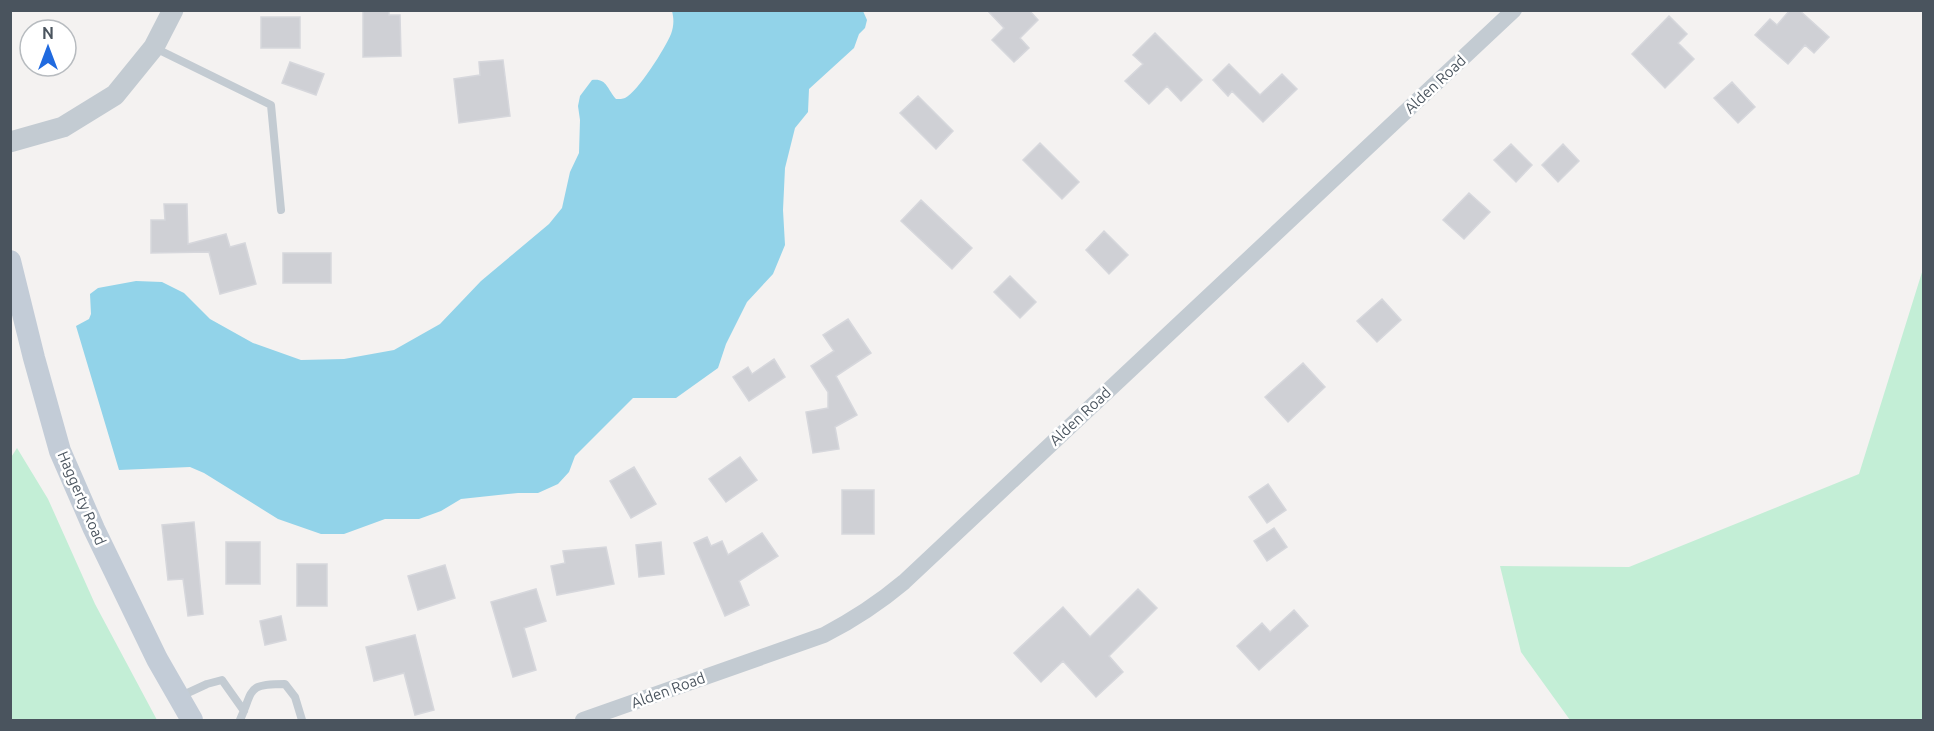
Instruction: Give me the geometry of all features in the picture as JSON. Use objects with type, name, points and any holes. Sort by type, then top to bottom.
[{"type":"main road","name":"Haggerty Road","points":[[10,261],[60,451],[94,530],[178,698],[192,720]]},
{"type":"street","points":[[10,142],[63,126],[115,95],[154,47],[173,10]]},
{"type":"street","name":"Alden Road","points":[[583,720],[824,635],[879,602],[904,582],[1514,10]]},
{"type":"lane","points":[[154,47],[271,105],[281,210]]},
{"type":"lane","points":[[178,698],[207,684],[222,680],[244,711]]},
{"type":"lane","points":[[240,720],[250,692],[259,686],[285,684],[295,697],[302,720]]},
{"type":"green space","points":[[1923,269],[1923,720],[1570,720],[1521,652],[1500,566],[1629,567],[1859,474]]},
{"type":"green space","points":[[17,448],[48,499],[95,604],[157,720],[11,720],[10,459]]},
{"type":"water","points":[[672,11],[863,11],[867,20],[854,48],[809,89],[808,112],[795,128],[785,168],[783,210],[785,245],[773,274],[747,302],[726,344],[718,368],[676,398],[633,398],[575,456],[569,472],[558,484],[538,493],[461,499],[441,511],[419,519],[385,519],[344,534],[321,534],[278,519],[204,473],[190,467],[119,470],[76,326],[89,319],[90,294],[98,288],[136,281],[162,282],[184,293],[210,319],[253,343],[301,360],[344,359],[394,350],[440,324],[481,281],[549,224],[562,208],[570,172],[579,153],[578,106],[580,96],[592,80],[604,82],[616,99],[624,98],[637,88],[671,34]]},
{"type":"building","points":[[363,10],[389,10],[389,15],[400,15],[401,56],[363,57]]},
{"type":"building","points":[[987,10],[1029,10],[1038,20],[1020,38],[1029,48],[1014,62],[992,40],[1004,28]]},
{"type":"building","points":[[1790,10],[1799,10],[1829,37],[1814,53],[1805,45],[1788,64],[1755,35],[1770,19],[1777,25]]},
{"type":"building","points":[[1669,16],[1687,34],[1678,43],[1694,59],[1665,88],[1632,54]]},
{"type":"building","points":[[261,17],[300,17],[300,48],[261,48]]},
{"type":"building","points":[[1155,33],[1202,80],[1181,101],[1167,86],[1149,104],[1125,81],[1143,64],[1133,55]]},
{"type":"building","points":[[503,60],[510,116],[459,123],[454,79],[480,75],[479,62]]},
{"type":"building","points":[[290,62],[324,74],[316,95],[282,83]]},
{"type":"building","points":[[1229,64],[1260,95],[1282,74],[1297,89],[1263,122],[1232,91],[1228,96],[1213,80]]},
{"type":"building","points":[[1732,82],[1755,107],[1738,123],[1714,98]]},
{"type":"building","points":[[918,96],[953,131],[936,149],[900,113]]},
{"type":"building","points":[[1040,143],[1079,182],[1062,199],[1023,160]]},
{"type":"building","points":[[1511,144],[1532,165],[1516,182],[1494,160]]},
{"type":"building","points":[[1563,144],[1579,161],[1558,182],[1542,165]]},
{"type":"building","points":[[1469,193],[1490,212],[1464,239],[1443,220]]},
{"type":"building","points":[[921,200],[972,248],[952,269],[901,221]]},
{"type":"building","points":[[164,204],[187,204],[188,244],[226,234],[230,247],[245,243],[256,284],[220,294],[209,252],[151,253],[151,220],[165,220]]},
{"type":"building","points":[[1104,231],[1128,255],[1109,274],[1086,250]]},
{"type":"building","points":[[283,253],[331,253],[331,283],[283,283]]},
{"type":"building","points":[[1010,276],[1036,302],[1020,318],[994,292]]},
{"type":"building","points":[[1382,299],[1401,320],[1377,342],[1357,321]]},
{"type":"building","points":[[848,319],[871,353],[836,376],[857,415],[835,427],[839,449],[813,453],[806,412],[828,408],[828,392],[811,366],[834,351],[823,335]]},
{"type":"building","points":[[774,359],[785,377],[749,401],[733,377],[748,367],[752,374]]},
{"type":"building","points":[[1303,363],[1325,387],[1288,422],[1265,397]]},
{"type":"building","points":[[740,457],[757,480],[726,502],[709,479]]},
{"type":"building","points":[[634,467],[656,504],[631,518],[610,481]]},
{"type":"building","points":[[1268,484],[1286,510],[1267,523],[1249,497]]},
{"type":"building","points":[[842,490],[874,490],[874,534],[842,534]]},
{"type":"building","points":[[194,522],[203,614],[188,616],[183,579],[168,580],[162,525]]},
{"type":"building","points":[[1274,528],[1287,547],[1267,561],[1254,541]]},
{"type":"building","points":[[762,533],[778,556],[739,581],[749,605],[725,616],[694,543],[707,537],[711,546],[722,541],[728,555]]},
{"type":"building","points":[[226,542],[260,542],[260,584],[226,584]]},
{"type":"building","points":[[661,542],[664,574],[639,577],[636,545]]},
{"type":"building","points":[[606,547],[614,584],[557,595],[551,566],[565,563],[563,551]]},
{"type":"building","points":[[297,564],[327,564],[327,606],[297,606]]},
{"type":"building","points":[[445,565],[455,598],[418,610],[408,576]]},
{"type":"building","points":[[536,589],[546,621],[524,628],[536,670],[513,677],[491,602]]},
{"type":"building","points":[[1138,589],[1157,608],[1109,656],[1123,672],[1096,697],[1063,661],[1041,682],[1014,653],[1063,607],[1090,637]]},
{"type":"building","points":[[1294,610],[1308,626],[1259,670],[1237,646],[1262,623],[1270,632]]},
{"type":"building","points":[[281,616],[286,640],[265,645],[260,621]]},
{"type":"building","points":[[415,635],[434,710],[415,715],[404,673],[374,681],[366,647]]}]
